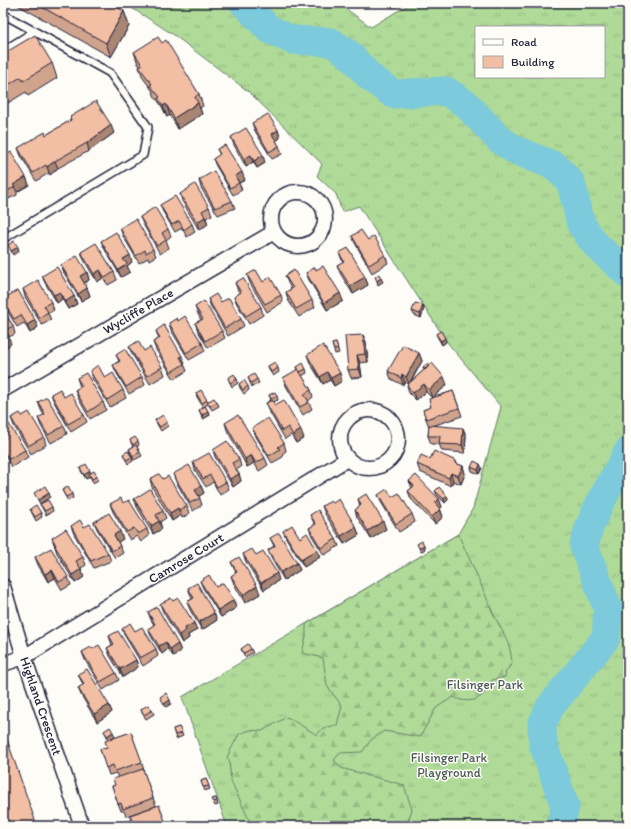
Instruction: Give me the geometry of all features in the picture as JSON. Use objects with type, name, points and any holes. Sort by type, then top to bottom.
[{"type":"street","name":"Wycliffe Place","points":[[3,390],[274,232]]},
{"type":"street","points":[[371,409],[381,412],[391,419],[397,430],[398,443],[394,455],[384,464],[375,468],[365,468],[356,465],[348,459],[343,453],[340,435],[343,426],[352,414],[360,410],[371,409]]},
{"type":"street","name":"Camrose Court","points":[[3,664],[24,657],[348,459]]},
{"type":"street","name":"Highland Crescent","points":[[3,586],[24,657],[82,826]]},
{"type":"lane","points":[[3,14],[110,73],[148,127],[143,155],[3,239]]},
{"type":"lane","points":[[3,51],[35,32]]},
{"type":"green space","name":"Filsinger Park","points":[[124,3],[338,3],[371,27],[411,3],[628,3],[628,826],[227,826],[182,697],[458,534],[473,508],[501,407],[447,342],[359,206],[342,212],[336,194],[317,176],[322,164],[249,92],[174,35]]},
{"type":"green space","points":[[458,534],[510,649],[512,664],[506,671],[505,677],[492,680],[486,692],[477,699],[467,701],[453,697],[436,708],[420,737],[384,731],[371,740],[362,752],[340,753],[334,760],[341,768],[404,785],[412,810],[406,826],[252,826],[231,781],[229,760],[227,757],[239,734],[250,730],[262,731],[287,717],[317,735],[323,728],[337,725],[342,706],[327,686],[323,658],[302,653],[306,636],[306,624]]},
{"type":"building","points":[[35,3],[109,3],[124,11],[106,43]]},
{"type":"building","points":[[35,35],[52,63],[23,81],[21,77],[3,88],[3,54]]},
{"type":"building","points":[[158,37],[162,43],[166,40],[199,94],[195,97],[198,103],[174,118],[166,104],[163,106],[158,98],[160,97],[150,85],[152,84],[139,67],[142,65],[134,52]]},
{"type":"building","points":[[96,101],[111,125],[87,143],[47,167],[46,165],[33,173],[18,148],[45,132],[46,135],[71,120],[70,117]]},
{"type":"building","points":[[268,114],[278,130],[272,134],[279,146],[269,152],[252,123]]},
{"type":"building","points":[[246,128],[263,155],[254,161],[251,155],[244,159],[231,137]]},
{"type":"building","points":[[225,145],[242,172],[235,176],[239,183],[230,188],[213,159],[220,154],[217,149]]},
{"type":"building","points":[[11,152],[26,177],[13,185],[15,187],[3,193],[3,157]]},
{"type":"building","points":[[214,171],[232,201],[215,208],[199,180]]},
{"type":"building","points":[[195,184],[209,207],[202,211],[205,217],[197,222],[180,194]]},
{"type":"building","points":[[175,196],[192,224],[184,230],[179,221],[172,225],[160,205]]},
{"type":"building","points":[[155,207],[168,229],[162,233],[166,240],[157,246],[140,217]]},
{"type":"building","points":[[136,219],[153,249],[146,253],[145,250],[136,256],[120,228]]},
{"type":"building","points":[[361,230],[368,240],[374,236],[385,255],[369,265],[352,236]]},
{"type":"building","points":[[116,232],[130,255],[123,259],[127,264],[118,270],[101,241]]},
{"type":"building","points":[[14,241],[18,247],[11,251],[8,245]]},
{"type":"building","points":[[96,243],[114,272],[105,278],[100,270],[94,274],[81,252]]},
{"type":"building","points":[[348,248],[365,277],[350,286],[337,265],[344,261],[339,253]]},
{"type":"building","points":[[77,256],[87,272],[80,276],[87,288],[78,294],[61,265]]},
{"type":"building","points":[[323,266],[340,293],[324,303],[306,273],[315,267],[316,270]]},
{"type":"building","points":[[57,267],[74,296],[65,302],[60,292],[54,295],[42,276]]},
{"type":"building","points":[[256,270],[263,282],[270,277],[281,295],[265,304],[247,275]]},
{"type":"building","points":[[294,270],[312,300],[296,309],[286,292],[293,288],[285,276]]},
{"type":"building","points":[[379,274],[381,278],[377,281],[375,277]]},
{"type":"building","points":[[243,278],[261,307],[246,316],[234,297],[241,292],[235,283]]},
{"type":"building","points":[[38,280],[51,302],[44,306],[48,312],[39,318],[23,289]]},
{"type":"building","points":[[18,290],[35,320],[27,325],[21,315],[14,319],[3,301],[3,299]]},
{"type":"building","points":[[216,294],[221,302],[229,298],[241,319],[225,328],[208,299]]},
{"type":"building","points":[[204,301],[222,331],[205,341],[195,323],[203,319],[195,307]]},
{"type":"building","points":[[415,303],[423,305],[420,314],[412,311]]},
{"type":"building","points":[[3,310],[13,326],[5,330],[9,336],[3,339]]},
{"type":"building","points":[[185,316],[202,343],[186,353],[169,323],[177,318],[178,321]]},
{"type":"building","points":[[164,325],[182,356],[180,357],[184,364],[171,372],[153,342],[160,338],[156,331]]},
{"type":"building","points":[[441,331],[445,338],[441,341],[436,334]]},
{"type":"building","points":[[363,335],[365,354],[357,355],[359,369],[348,370],[345,336]]},
{"type":"building","points":[[138,341],[144,351],[150,347],[162,367],[147,376],[129,347]]},
{"type":"building","points":[[336,343],[338,349],[334,350],[332,344]]},
{"type":"building","points":[[323,345],[340,373],[331,378],[327,372],[320,377],[307,355]]},
{"type":"building","points":[[403,345],[419,353],[406,377],[402,374],[401,378],[388,371]]},
{"type":"building","points":[[125,349],[142,377],[126,387],[113,365],[120,361],[116,355]]},
{"type":"building","points":[[275,362],[278,368],[271,372],[268,366]]},
{"type":"building","points":[[303,363],[306,369],[300,372],[297,367]]},
{"type":"building","points":[[428,363],[430,365],[425,370],[423,367]]},
{"type":"building","points":[[432,363],[444,377],[429,390],[424,384],[413,393],[407,385]]},
{"type":"building","points":[[98,365],[105,378],[113,373],[123,390],[107,400],[90,371]]},
{"type":"building","points":[[298,369],[311,390],[304,394],[309,402],[300,407],[283,378]]},
{"type":"building","points":[[86,373],[103,402],[88,412],[75,390],[82,386],[77,378]]},
{"type":"building","points":[[234,374],[237,379],[230,383],[228,378]]},
{"type":"building","points":[[254,374],[257,379],[251,383],[248,378]]},
{"type":"building","points":[[244,380],[248,386],[243,390],[239,384]]},
{"type":"building","points":[[60,389],[64,397],[71,393],[84,415],[68,424],[51,394]]},
{"type":"building","points":[[201,390],[207,400],[202,403],[196,393]]},
{"type":"building","points":[[453,391],[459,408],[426,419],[423,410],[431,407],[429,399]]},
{"type":"building","points":[[275,392],[277,396],[271,399],[269,395]]},
{"type":"building","points":[[47,397],[64,426],[48,435],[38,418],[45,414],[38,402]]},
{"type":"building","points":[[214,398],[217,402],[210,406],[207,402]]},
{"type":"building","points":[[272,400],[275,405],[284,400],[301,430],[293,435],[288,427],[282,431],[266,403]]},
{"type":"building","points":[[205,406],[208,411],[202,415],[199,410]]},
{"type":"building","points":[[29,412],[44,437],[28,446],[11,418],[20,413],[22,416]]},
{"type":"building","points":[[163,415],[167,422],[160,427],[155,420]]},
{"type":"building","points":[[238,415],[265,458],[256,463],[251,455],[245,459],[225,423]]},
{"type":"building","points":[[268,418],[284,443],[278,447],[280,449],[269,456],[252,428]]},
{"type":"building","points":[[7,421],[25,450],[9,459],[3,450],[3,440],[6,438],[3,434],[3,423]]},
{"type":"building","points":[[429,425],[463,428],[462,445],[439,444],[440,436],[428,436]]},
{"type":"building","points":[[135,437],[138,441],[133,445],[130,440]]},
{"type":"building","points":[[227,441],[239,459],[232,463],[239,474],[230,479],[213,450]]},
{"type":"building","points":[[136,445],[140,452],[133,456],[129,449]]},
{"type":"building","points":[[128,451],[132,457],[126,460],[123,454]]},
{"type":"building","points":[[434,451],[456,461],[455,463],[463,466],[458,476],[451,473],[449,478],[417,464],[421,455],[430,459]]},
{"type":"building","points":[[209,453],[226,482],[217,487],[210,475],[203,479],[193,462]]},
{"type":"building","points":[[474,461],[480,464],[478,470],[471,467]]},
{"type":"building","points":[[86,464],[90,471],[84,475],[80,468]]},
{"type":"building","points":[[189,465],[201,486],[195,490],[200,498],[190,503],[173,474]]},
{"type":"building","points":[[94,471],[97,476],[92,479],[89,474]]},
{"type":"building","points":[[159,474],[163,479],[168,476],[187,506],[179,510],[178,508],[170,513],[150,479]]},
{"type":"building","points":[[416,475],[439,499],[435,503],[440,509],[432,517],[408,491],[414,486],[409,481]]},
{"type":"building","points":[[45,486],[49,493],[38,500],[34,493]]},
{"type":"building","points":[[68,487],[72,494],[66,497],[62,490]]},
{"type":"building","points":[[439,487],[447,496],[444,499],[435,491]]},
{"type":"building","points":[[150,489],[163,511],[156,515],[159,521],[151,526],[134,499]]},
{"type":"building","points":[[387,489],[392,497],[399,493],[412,514],[396,524],[378,495]]},
{"type":"building","points":[[366,494],[383,521],[368,531],[355,510],[361,505],[358,499]]},
{"type":"building","points":[[121,498],[123,503],[129,500],[147,529],[138,534],[134,528],[127,532],[110,504]]},
{"type":"building","points":[[339,499],[356,527],[341,536],[322,506],[331,501],[333,503]]},
{"type":"building","points":[[48,500],[52,507],[45,511],[40,504]]},
{"type":"building","points":[[36,505],[41,513],[35,517],[30,509]]},
{"type":"building","points":[[318,510],[336,539],[321,548],[309,528],[316,524],[310,515]]},
{"type":"building","points":[[109,513],[120,531],[114,535],[120,546],[112,551],[94,522]]},
{"type":"building","points":[[80,520],[84,527],[90,524],[108,553],[91,561],[71,526]]},
{"type":"building","points":[[292,525],[300,538],[307,533],[317,550],[301,560],[283,531]]},
{"type":"building","points":[[66,529],[83,557],[76,561],[81,569],[72,575],[52,538]]},
{"type":"building","points":[[279,533],[297,563],[281,572],[268,550],[275,546],[270,538]]},
{"type":"building","points":[[422,541],[424,545],[419,548],[417,544]]},
{"type":"building","points":[[51,548],[68,577],[59,582],[52,570],[45,574],[35,557]]},
{"type":"building","points":[[252,549],[256,555],[263,551],[277,573],[261,583],[243,554]]},
{"type":"building","points":[[239,557],[257,586],[243,595],[231,576],[237,572],[231,562]]},
{"type":"building","points":[[209,575],[216,587],[223,583],[234,600],[218,610],[200,581]]},
{"type":"building","points":[[197,583],[214,613],[199,622],[187,602],[194,598],[188,588]]},
{"type":"building","points":[[171,598],[173,601],[178,598],[194,623],[185,628],[186,630],[179,635],[160,604]]},
{"type":"building","points":[[157,607],[178,644],[170,649],[166,642],[159,646],[148,629],[155,624],[148,612]]},
{"type":"building","points":[[130,623],[135,631],[142,627],[156,649],[140,658],[122,629]]},
{"type":"building","points":[[118,631],[136,660],[120,669],[107,648],[114,644],[109,636]]},
{"type":"building","points":[[248,644],[251,649],[244,653],[241,649]]},
{"type":"building","points":[[99,645],[116,673],[100,682],[82,652]]},
{"type":"building","points":[[87,669],[109,705],[94,714],[78,688],[84,684],[78,674]]},
{"type":"building","points":[[166,693],[170,700],[164,704],[160,697]]},
{"type":"building","points":[[148,705],[152,710],[144,715],[141,709]]},
{"type":"building","points":[[110,727],[113,732],[107,736],[104,731]]},
{"type":"building","points":[[179,727],[182,733],[175,735],[173,729]]},
{"type":"building","points":[[3,728],[37,826],[3,826]]},
{"type":"building","points":[[131,732],[142,762],[115,771],[113,765],[106,768],[100,749],[107,747],[105,741]]},
{"type":"building","points":[[143,769],[153,798],[123,809],[121,803],[118,804],[112,786],[115,785],[113,779]]},
{"type":"building","points":[[206,779],[209,786],[203,787],[201,781]]},
{"type":"building","points":[[216,798],[217,801],[214,802],[212,799]]},
{"type":"building","points":[[159,805],[167,826],[126,826],[124,822],[132,820],[130,815]]},
{"type":"waterway","points":[[244,3],[269,29],[292,40],[331,42],[349,54],[370,77],[393,94],[446,91],[466,104],[499,139],[515,150],[555,166],[571,183],[581,224],[595,244],[628,274]]},
{"type":"waterway","points":[[561,826],[565,806],[543,744],[542,725],[550,707],[606,638],[608,609],[584,546],[589,528],[599,505],[628,452]]},
{"type":"park label","name":"Filsinger Park Playground","points":[[449,764]]}]
